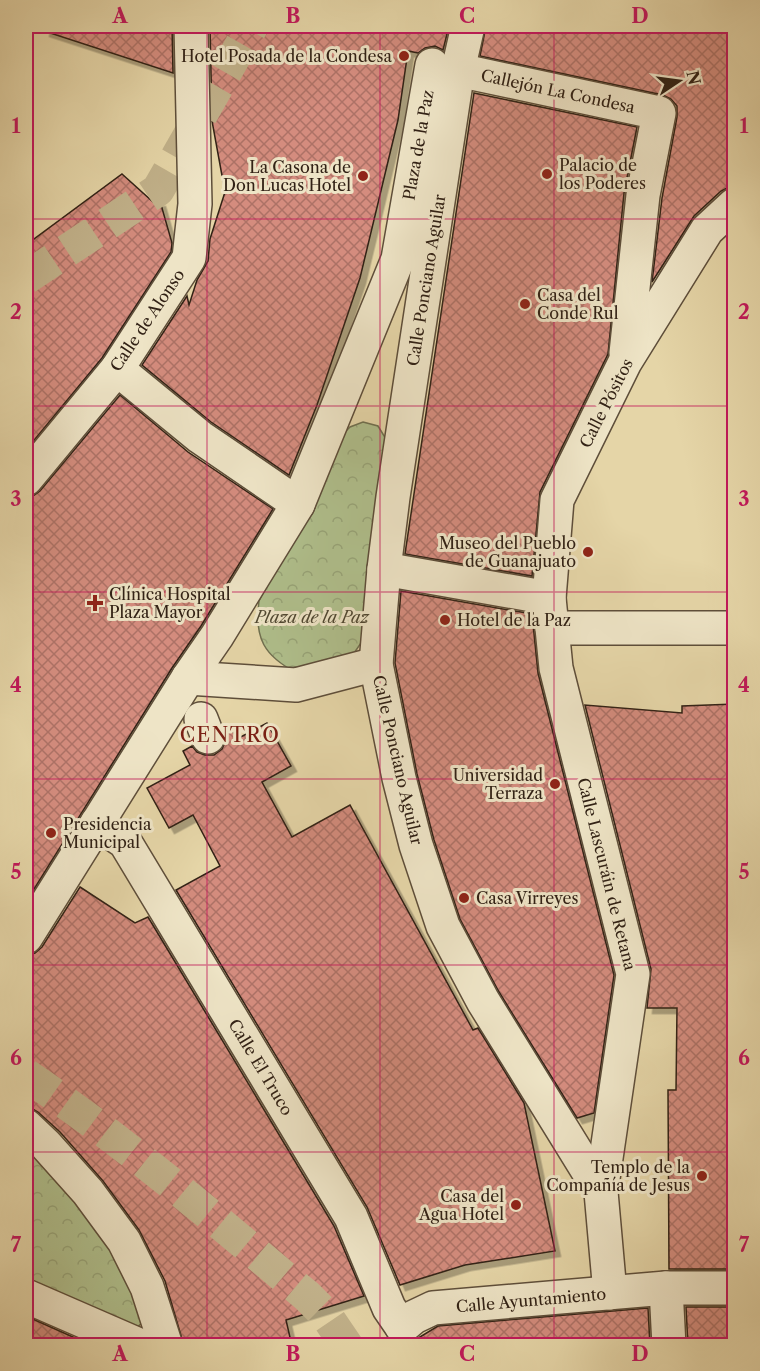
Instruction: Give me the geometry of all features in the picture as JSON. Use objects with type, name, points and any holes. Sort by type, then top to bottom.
[{"type":"street","name":"Calle de Alonso","points":[[26,479],[117,369],[189,258],[195,204],[191,26]]},
{"type":"street","points":[[445,68],[468,26]]},
{"type":"street","name":"Callejón La Condesa","points":[[445,68],[659,113],[643,195],[625,362]]},
{"type":"street","name":"Plaza de la Paz","points":[[26,938],[298,504],[398,259],[445,68]]},
{"type":"street","name":"Calle Ponciano Aguilar","points":[[445,68],[384,569],[376,664],[399,778],[443,926],[483,1001],[601,1192]]},
{"type":"street","name":"Calle Pósitos","points":[[551,613],[557,500],[625,362],[707,230],[735,205]]},
{"type":"street","points":[[117,369],[200,437],[298,504]]},
{"type":"street","points":[[384,569],[551,613],[735,628]]},
{"type":"street","name":"Calle Lascuráin de Retana","points":[[551,613],[556,668],[633,974],[601,1192]]},
{"type":"street","points":[[189,678],[296,685],[376,664]]},
{"type":"street","name":"Calle El Truco","points":[[97,823],[125,842],[351,1217],[400,1336]]},
{"type":"street","points":[[26,1126],[88,1192],[124,1240],[147,1287],[166,1346]]},
{"type":"street","points":[[601,1192],[610,1293]]},
{"type":"street","points":[[666,1288],[669,1346]]},
{"type":"street","name":"Calle Ayuntamiento","points":[[400,1336],[414,1317],[433,1308],[666,1288],[735,1288]]},
{"type":"street","points":[[26,1296],[141,1346]]},
{"type":"green space","name":"Plaza de la Paz","points":[[363,422],[378,426],[386,439],[361,643],[350,659],[297,673],[276,660],[264,644],[258,625],[259,601],[344,433],[350,427]]},
{"type":"green space","points":[[26,1144],[108,1231],[145,1320],[133,1331],[26,1283]]},
{"type":"building","points":[[45,26],[172,26],[173,73],[44,31]]},
{"type":"building","points":[[210,26],[449,26],[443,50],[435,46],[425,48],[418,53],[408,51],[398,120],[360,278],[317,405],[289,475],[211,422],[142,365],[187,296],[189,305],[197,280],[208,261],[210,239],[225,192],[212,121]]},
{"type":"building","points":[[486,26],[735,26],[735,187],[721,191],[694,216],[652,282],[662,198],[677,106],[663,95],[480,56]]},
{"type":"building","points":[[474,93],[637,127],[624,193],[608,354],[540,492],[532,576],[405,554]]},
{"type":"building","points":[[122,174],[153,202],[160,201],[172,243],[171,252],[102,358],[26,450],[26,245]]},
{"type":"building","points":[[120,395],[188,452],[273,509],[26,902],[26,497],[33,496],[40,491]]},
{"type":"building","points":[[401,591],[532,614],[538,673],[614,975],[594,1113],[577,1118],[499,992],[460,919],[434,840],[417,774],[395,663]]},
{"type":"building","points":[[735,704],[735,1269],[669,1269],[668,1090],[676,1090],[677,1008],[647,1008],[651,969],[585,705],[682,713],[682,706]]},
{"type":"building","points":[[267,723],[291,766],[262,782],[292,837],[350,805],[473,1030],[478,1028],[524,1103],[555,1251],[465,1265],[400,1285],[367,1207],[176,890],[220,866],[193,815],[169,828],[147,788],[190,765],[183,751],[192,746],[197,752],[205,755],[214,755],[222,749],[226,740],[225,728],[229,725],[237,739]]},
{"type":"building","points":[[80,887],[135,923],[148,917],[334,1226],[364,1296],[286,1320],[292,1346],[184,1346],[165,1281],[139,1230],[103,1181],[60,1132],[38,1112],[26,1108],[26,956],[42,947]]},
{"type":"building","points":[[686,1307],[735,1307],[735,1346],[688,1346]]},
{"type":"building","points":[[648,1308],[650,1346],[405,1346],[438,1326]]},
{"type":"building","points":[[26,1316],[93,1346],[26,1346]]},
{"type":"tunnel","points":[[26,278],[158,190],[252,26]]},
{"type":"tunnel","points":[[26,1075],[134,1154],[307,1296],[326,1315],[347,1346]]},
{"type":"place","name":"Hotel Posada de la Condesa","points":[[404,56]]},
{"type":"place","name":"Palacio de los Poderes","points":[[547,174]]},
{"type":"place","name":"La Casona de Don Lucas Hotel","points":[[363,176]]},
{"type":"place","name":"Casa del Conde Rul","points":[[525,304]]},
{"type":"place","name":"Museo del Pueblo de Guanajuato","points":[[588,552]]},
{"type":"place","name":"Clínica Hospital Plaza Mayor","points":[[95,603]]},
{"type":"place","name":"Hotel de la Paz","points":[[445,620]]},
{"type":"place","name":"Universidad Terraza","points":[[555,784]]},
{"type":"place","name":"Presidencia Municipal","points":[[51,833]]},
{"type":"place","name":"Casa Virreyes","points":[[464,898]]},
{"type":"place","name":"Templo de la Compañía de Jesus","points":[[702,1176]]},
{"type":"place","name":"Casa del Agua Hotel","points":[[516,1205]]},
{"type":"district","name":"CENTRO","points":[[230,735]]}]
